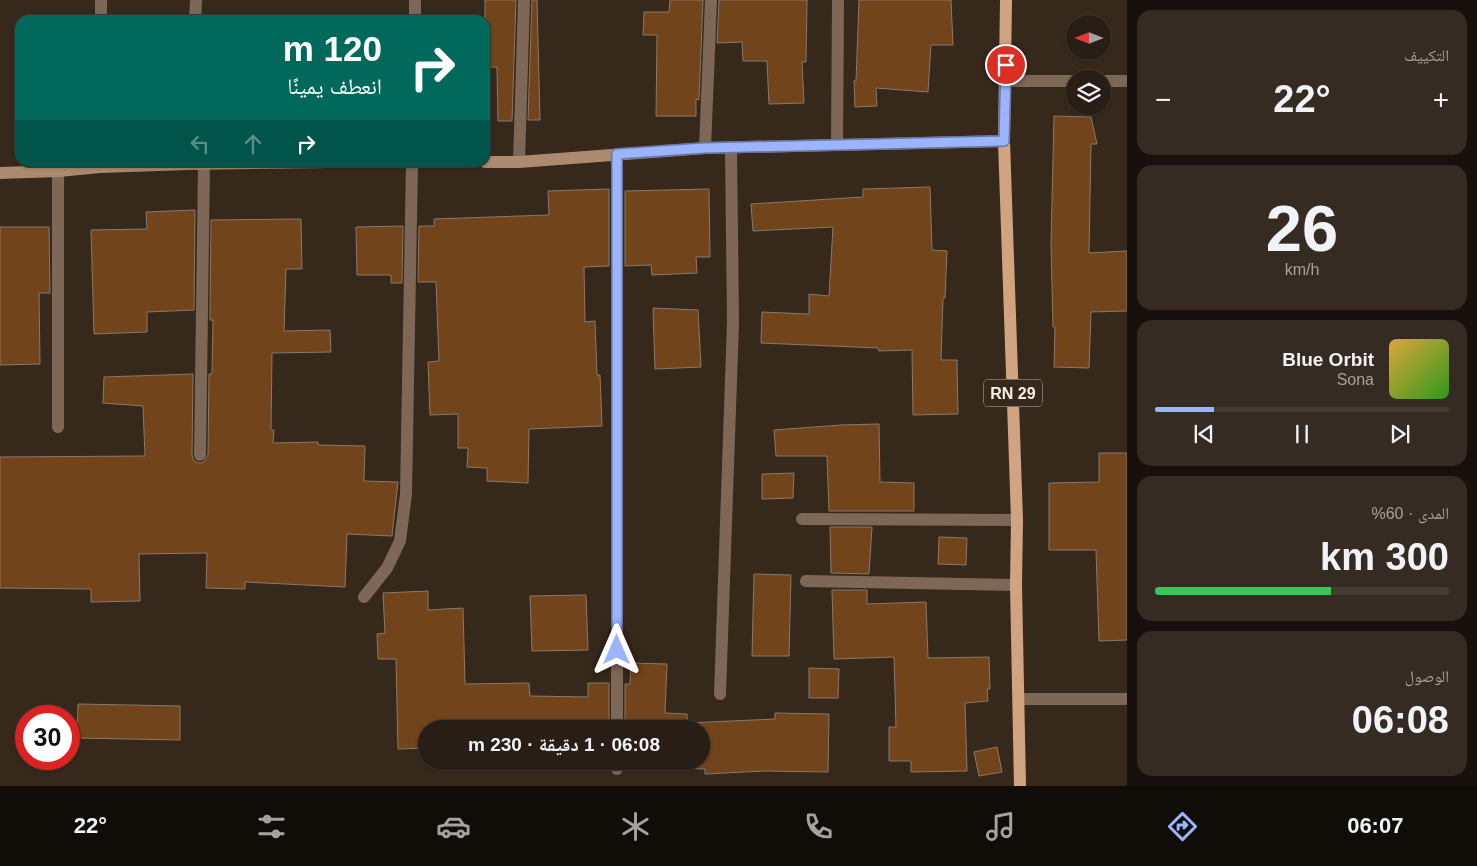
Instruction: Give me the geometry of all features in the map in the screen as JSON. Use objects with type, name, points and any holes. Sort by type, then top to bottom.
[{"type":"main road","name":"RN 29","points":[[1006,0],[1004,141],[1017,520],[1016,585],[1020,786]]},
{"type":"main road","points":[[490,162],[519,162],[705,148],[1004,141]]},
{"type":"main road","points":[[0,173],[58,171],[86,167]]},
{"type":"street","points":[[101,15],[102,0]]},
{"type":"street","points":[[195,15],[196,0]]},
{"type":"street","points":[[415,0],[415,15]]},
{"type":"street","points":[[519,162],[524,0]]},
{"type":"street","points":[[705,148],[711,0]]},
{"type":"street","points":[[837,145],[838,0]]},
{"type":"street","points":[[1005,81],[1066,81]]},
{"type":"street","points":[[1111,81],[1127,81]]},
{"type":"street","points":[[720,694],[733,323],[731,148]]},
{"type":"street","points":[[617,154],[617,720]]},
{"type":"street","points":[[200,455],[204,167]]},
{"type":"street","points":[[364,597],[387,568],[400,541],[406,494],[412,167]]},
{"type":"street","points":[[58,171],[58,427]]},
{"type":"street","points":[[802,519],[1017,520]]},
{"type":"street","points":[[806,581],[1016,585]]},
{"type":"street","points":[[1019,699],[1127,699]]},
{"type":"building","points":[[485,0],[516,0],[512,121],[498,121],[497,67],[490,67],[490,15],[485,15]]},
{"type":"building","points":[[532,0],[537,0],[540,120],[528,120]]},
{"type":"building","points":[[670,0],[703,0],[699,100],[696,99],[696,116],[656,116],[657,35],[643,35],[644,12],[669,12]]},
{"type":"building","points":[[719,0],[807,0],[806,62],[802,62],[804,103],[769,104],[767,61],[743,61],[742,42],[717,43]]},
{"type":"building","points":[[859,0],[951,0],[953,45],[931,45],[928,92],[876,88],[877,106],[855,107],[854,81],[856,81]]},
{"type":"building","points":[[1054,116],[1091,117],[1097,144],[1091,144],[1089,253],[1127,251],[1127,311],[1091,312],[1089,368],[1054,367],[1055,327],[1053,327],[1051,244]]},
{"type":"building","points":[[930,187],[932,250],[947,251],[941,360],[957,360],[958,414],[913,415],[912,350],[879,351],[878,348],[761,343],[762,312],[809,314],[809,294],[829,296],[833,227],[753,231],[751,204],[863,197],[863,189]]},
{"type":"building","points":[[609,189],[609,266],[584,267],[585,322],[595,321],[597,375],[600,375],[602,426],[529,429],[528,483],[487,481],[487,468],[467,467],[468,448],[458,448],[458,414],[430,415],[428,362],[439,361],[436,282],[418,282],[419,226],[434,226],[434,219],[549,215],[548,191]]},
{"type":"building","points":[[709,189],[710,257],[696,257],[697,273],[652,275],[651,265],[625,266],[625,191]]},
{"type":"building","points":[[195,210],[194,310],[147,312],[147,332],[94,334],[91,230],[147,229],[146,212]]},
{"type":"building","points":[[301,219],[302,269],[286,269],[284,331],[330,330],[331,352],[272,353],[271,430],[274,430],[273,443],[318,442],[318,445],[365,446],[364,481],[398,482],[392,536],[347,534],[345,587],[245,582],[245,589],[206,588],[207,553],[139,554],[140,601],[91,602],[91,589],[0,588],[0,457],[145,456],[143,406],[103,403],[104,377],[193,374],[192,455],[196,462],[204,462],[208,455],[209,374],[212,374],[213,320],[210,320],[211,220]]},
{"type":"building","points":[[403,226],[402,283],[391,283],[391,275],[357,275],[356,227]]},
{"type":"building","points":[[0,227],[49,227],[50,293],[39,293],[40,364],[0,365]]},
{"type":"building","points":[[653,308],[698,310],[701,367],[655,369]]},
{"type":"building","points":[[879,424],[880,482],[914,483],[914,511],[829,511],[827,456],[776,456],[774,430]]},
{"type":"building","points":[[1099,453],[1127,453],[1127,640],[1099,641],[1096,550],[1049,550],[1049,483],[1099,482]]},
{"type":"building","points":[[794,473],[793,498],[762,499],[762,474]]},
{"type":"building","points":[[830,527],[872,527],[869,574],[831,573]]},
{"type":"building","points":[[939,537],[967,538],[966,565],[938,564]]},
{"type":"building","points":[[754,574],[791,575],[789,656],[752,656]]},
{"type":"building","points":[[832,590],[867,590],[867,604],[926,602],[928,658],[989,657],[990,689],[987,689],[988,701],[965,703],[967,771],[911,772],[911,761],[889,761],[889,727],[896,727],[894,657],[834,659]]},
{"type":"building","points":[[428,591],[428,610],[463,608],[465,684],[529,683],[530,696],[588,697],[588,683],[609,683],[609,720],[418,720],[418,748],[398,749],[396,659],[378,659],[377,634],[385,633],[383,593]]},
{"type":"building","points":[[586,595],[588,650],[532,651],[530,596]]},
{"type":"building","points":[[631,663],[667,664],[665,713],[687,714],[687,720],[625,720],[625,684],[630,684]]},
{"type":"building","points":[[809,668],[839,669],[838,698],[809,698]]},
{"type":"building","points":[[78,704],[180,706],[180,740],[80,738],[80,705]]},
{"type":"building","points":[[775,713],[829,714],[828,772],[765,771],[705,774],[705,770],[710,770],[710,722],[775,719]]},
{"type":"building","points":[[997,747],[1002,772],[979,776],[974,752]]},
{"type":"route","points":[[617,650],[617,154],[705,148],[1004,141],[1006,65]]}]
